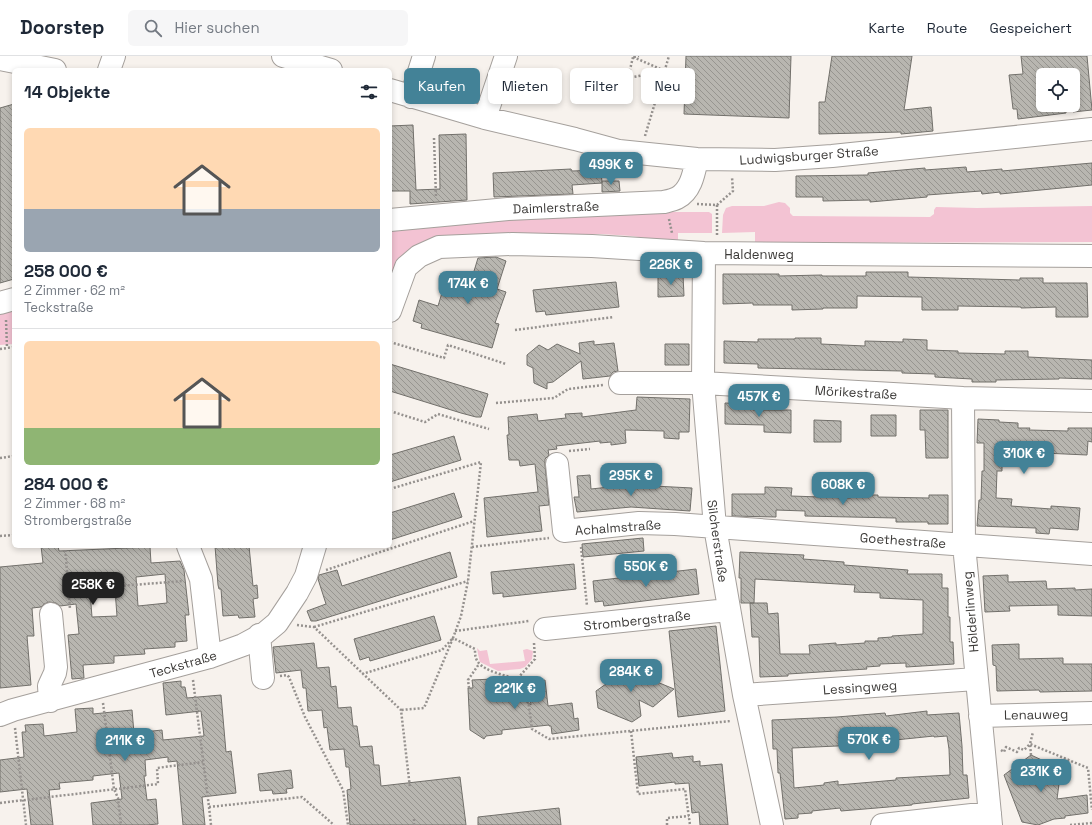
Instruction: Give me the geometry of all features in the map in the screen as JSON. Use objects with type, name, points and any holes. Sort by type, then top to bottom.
[{"type":"street","points":[[110,68],[114,56]]},
{"type":"street","points":[[283,56],[324,68]]},
{"type":"street","points":[[420,68],[424,56]]},
{"type":"street","points":[[484,118],[506,56]]},
{"type":"street","points":[[0,60],[44,68]]},
{"type":"street","name":"Ludwigsburger Straße","points":[[392,91],[404,95]]},
{"type":"street","name":"Ludwigsburger Straße","points":[[435,104],[484,118],[575,139],[619,151],[697,159],[775,160],[832,156],[1092,129]]},
{"type":"street","points":[[671,200],[689,187],[697,159]]},
{"type":"street","name":"Daimlerstraße","points":[[392,220],[508,209],[671,200]]},
{"type":"street","name":"Haldenweg","points":[[392,306],[406,267],[418,256],[439,247],[512,244],[592,246],[676,252],[711,246],[1092,256]]},
{"type":"street","name":"Silcherstraße","points":[[711,246],[703,383],[715,527],[728,610],[744,695],[772,825]]},
{"type":"street","name":"Mörikestraße","points":[[620,383],[703,383],[963,398],[1092,401]]},
{"type":"street","name":"Hölderlinweg","points":[[963,398],[964,544],[990,819]]},
{"type":"street","name":"Achalmstraße","points":[[557,464],[572,530],[639,523],[715,527]]},
{"type":"street","name":"Goethestraße","points":[[715,527],[1092,554]]},
{"type":"street","points":[[189,548],[201,580],[200,659]]},
{"type":"street","name":"Teckstraße","points":[[6,713],[231,650],[259,635],[277,623],[298,593],[306,576],[314,548]]},
{"type":"street","name":"Strombergstraße","points":[[539,634],[588,625],[728,610]]},
{"type":"street","points":[[50,701],[49,686],[56,667],[51,614]]},
{"type":"street","points":[[259,635],[263,678]]},
{"type":"street","name":"Lessingweg","points":[[744,695],[976,679]]},
{"type":"street","name":"Lenauweg","points":[[980,716],[1092,713]]},
{"type":"street","points":[[882,825],[990,819]]},
{"type":"path","points":[[633,57],[639,56]]},
{"type":"path","points":[[666,68],[669,56]]},
{"type":"path","points":[[633,57],[628,78],[641,76]]},
{"type":"path","points":[[633,57],[658,68]]},
{"type":"path","points":[[640,153],[655,104]]},
{"type":"path","points":[[434,138],[437,216]]},
{"type":"path","points":[[711,246],[717,205],[733,191],[732,160]]},
{"type":"path","points":[[676,252],[671,200],[693,204],[717,205]]},
{"type":"path","points":[[6,306],[7,348]]},
{"type":"path","points":[[515,330],[614,317]]},
{"type":"path","points":[[392,343],[444,358],[448,345],[506,364]]},
{"type":"path","points":[[0,349],[12,347]]},
{"type":"path","points":[[496,403],[554,398],[568,390],[620,383]]},
{"type":"path","points":[[392,412],[425,422],[438,414],[489,429]]},
{"type":"path","points":[[0,458],[12,456]]},
{"type":"path","points":[[392,488],[482,462],[468,581],[461,616],[424,708],[401,710]]},
{"type":"path","points":[[392,548],[474,521]]},
{"type":"path","points":[[472,546],[552,538],[572,530],[588,625]]},
{"type":"path","points":[[0,536],[12,534]]},
{"type":"path","points":[[51,614],[70,612],[65,548]]},
{"type":"path","points":[[306,576],[392,548]]},
{"type":"path","points":[[68,590],[201,580]]},
{"type":"path","points":[[277,623],[314,627],[468,581]]},
{"type":"path","points":[[455,632],[533,621],[539,634],[535,659],[517,679]]},
{"type":"path","points":[[314,627],[401,710],[410,788]]},
{"type":"path","points":[[362,674],[442,650],[453,638]]},
{"type":"path","points":[[453,638],[476,649],[476,658],[479,664],[497,674],[517,679],[527,692],[532,729],[549,740],[737,720],[749,717]]},
{"type":"path","points":[[200,659],[204,762],[211,825]]},
{"type":"path","points":[[469,688],[468,680],[479,664]]},
{"type":"path","points":[[263,678],[287,675],[289,677],[305,717],[344,790],[348,825]]},
{"type":"path","points":[[101,687],[114,789],[118,798],[121,825]]},
{"type":"path","points":[[6,713],[26,825]]},
{"type":"path","points":[[631,731],[638,794],[685,789],[690,825]]},
{"type":"path","points":[[984,754],[998,754],[1000,750],[1004,752],[1006,747],[1017,752],[1019,748],[1024,750],[1030,744],[1088,768],[1092,810]]},
{"type":"path","points":[[0,803],[158,784],[157,768],[204,762]]},
{"type":"path","points":[[209,807],[302,797],[334,825]]},
{"type":"path","points":[[667,825],[667,818],[689,816]]},
{"type":"path","points":[[414,819],[414,825]]},
{"type":"path","points":[[1070,825],[1092,823]]},
{"type":"shaded area","points":[[779,202],[785,203],[790,208],[790,213],[793,216],[930,217],[934,214],[936,207],[977,208],[1092,206],[1092,242],[755,243],[755,232],[722,233],[723,215],[726,208],[732,206],[764,206]]},
{"type":"shaded area","points":[[673,212],[709,212],[712,214],[712,233],[678,233],[678,242],[632,236],[601,234],[543,234],[394,269],[392,274],[392,229],[458,222]]},
{"type":"shaded area","points":[[12,310],[12,344],[0,345],[0,314]]},
{"type":"shaded area","points":[[477,648],[480,651],[487,650],[490,664],[525,661],[523,650],[527,649],[533,651],[532,659],[525,667],[520,669],[498,671],[480,662]]},
{"type":"building","points":[[686,56],[791,56],[789,118],[684,114],[684,104],[695,104],[695,68],[686,68]]},
{"type":"building","points":[[832,56],[912,56],[904,110],[931,107],[933,131],[901,134],[901,132],[819,134],[819,102],[825,102]]},
{"type":"building","points":[[1021,56],[1087,56],[1092,110],[1080,111],[1080,68],[1036,68],[1036,112],[1066,113],[1018,119],[1017,109],[1013,109],[1009,75],[1023,74]]},
{"type":"building","points":[[12,105],[12,280],[0,283],[0,108]]},
{"type":"building","points":[[413,125],[416,190],[440,189],[439,135],[466,134],[467,200],[410,204],[410,191],[392,191],[392,126]]},
{"type":"building","points":[[1092,163],[1092,185],[1000,194],[1000,192],[982,194],[981,191],[927,195],[927,197],[870,202],[870,200],[823,201],[823,197],[796,197],[796,176],[868,175],[868,173],[925,168],[925,170],[966,167],[967,172],[1002,169],[1002,171]]},
{"type":"building","points":[[571,169],[572,171],[601,170],[602,183],[572,185],[573,194],[494,197],[493,173]]},
{"type":"building","points":[[602,181],[619,181],[620,191],[602,192]]},
{"type":"building","points":[[496,257],[506,261],[497,289],[506,292],[495,323],[499,324],[492,348],[421,328],[422,324],[413,321],[419,300],[438,306],[448,273],[471,281],[478,258]]},
{"type":"building","points":[[866,272],[908,272],[908,277],[1020,280],[1020,278],[1043,278],[1043,283],[1087,283],[1088,317],[1056,317],[1056,307],[1021,308],[958,306],[958,310],[922,310],[922,297],[857,296],[857,308],[792,310],[792,305],[753,305],[753,303],[723,304],[723,274],[779,274],[779,276],[866,276]]},
{"type":"building","points":[[683,275],[684,296],[658,297],[658,276]]},
{"type":"building","points":[[616,282],[619,307],[546,315],[545,311],[536,312],[533,290]]},
{"type":"building","points":[[821,338],[821,344],[865,346],[865,341],[903,342],[903,339],[927,340],[927,350],[958,351],[958,353],[1005,354],[1005,351],[1028,351],[1028,357],[1092,360],[1092,379],[1059,378],[972,382],[972,379],[935,377],[935,374],[902,373],[902,371],[758,368],[758,364],[724,363],[724,341],[758,342],[758,339]]},
{"type":"building","points":[[594,341],[594,345],[614,343],[618,371],[613,372],[610,376],[583,379],[581,361],[553,382],[547,383],[547,389],[534,383],[533,368],[527,365],[527,355],[539,345],[548,350],[557,344],[580,354],[579,343]]},
{"type":"building","points":[[665,344],[689,344],[689,365],[665,365]]},
{"type":"building","points":[[392,365],[488,394],[481,417],[461,413],[392,392]]},
{"type":"building","points":[[637,397],[690,399],[689,432],[679,432],[679,439],[664,438],[664,431],[625,430],[626,443],[611,445],[611,442],[600,443],[600,441],[556,446],[557,449],[548,450],[549,455],[545,459],[545,465],[549,505],[539,506],[542,531],[487,537],[484,498],[538,492],[535,464],[520,466],[519,460],[509,460],[507,435],[509,435],[508,417],[537,414],[538,421],[566,418],[565,414],[582,413],[582,417],[636,410]]},
{"type":"building","points":[[725,403],[753,404],[753,410],[791,410],[791,433],[764,432],[764,425],[725,424]]},
{"type":"building","points":[[920,410],[948,410],[948,458],[926,458],[925,430],[920,430]]},
{"type":"building","points":[[871,415],[896,415],[896,436],[871,436]]},
{"type":"building","points":[[978,419],[1018,423],[1018,428],[1030,428],[1029,430],[1068,431],[1068,428],[1092,428],[1092,442],[1088,441],[1087,455],[1043,453],[1043,446],[1002,445],[1002,471],[997,471],[996,498],[1012,499],[1011,506],[1051,509],[1051,506],[1080,508],[1078,530],[1050,528],[1049,534],[1036,533],[1036,528],[977,526],[979,500],[981,500],[982,471],[984,471],[984,443],[977,443]]},
{"type":"building","points":[[814,420],[841,421],[841,442],[814,442]]},
{"type":"building","points":[[454,436],[461,460],[392,481],[392,454]]},
{"type":"building","points":[[590,475],[591,489],[635,483],[635,485],[692,488],[690,511],[631,507],[577,512],[574,497],[579,497],[577,476]]},
{"type":"building","points":[[765,487],[792,488],[791,496],[850,498],[850,495],[878,495],[878,497],[929,498],[929,495],[948,495],[948,524],[928,524],[928,522],[896,522],[896,518],[805,516],[805,511],[776,510],[776,517],[732,516],[732,494],[765,494]]},
{"type":"building","points":[[454,493],[462,517],[392,539],[392,512]]},
{"type":"building","points":[[643,538],[644,551],[583,557],[582,544]]},
{"type":"building","points":[[41,548],[58,548],[59,551],[150,548],[151,563],[180,561],[184,570],[189,615],[185,615],[187,641],[175,642],[175,647],[144,649],[145,654],[114,656],[114,663],[83,665],[84,678],[72,679],[68,635],[79,634],[76,604],[60,606],[56,603],[49,602],[41,607],[32,608],[34,636],[27,636],[31,685],[0,688],[0,567],[43,563]],"holes":[[[165,574],[167,603],[138,606],[136,577]],[[114,577],[117,616],[92,617],[89,579]]]},
{"type":"building","points":[[215,548],[249,548],[253,586],[257,585],[258,598],[253,599],[255,617],[239,618],[238,615],[223,616],[221,589],[219,589]]},
{"type":"building","points":[[450,552],[457,577],[316,621],[311,621],[307,611],[326,604],[318,579],[319,575],[337,570],[342,586]]},
{"type":"building","points":[[740,552],[804,555],[803,559],[844,562],[844,565],[908,570],[907,574],[942,574],[942,588],[948,588],[948,617],[950,617],[950,642],[953,642],[954,664],[906,667],[906,663],[880,664],[880,666],[866,667],[867,669],[760,677],[759,637],[752,637],[750,603],[741,603],[741,578],[739,578]],"holes":[[[755,579],[855,585],[854,592],[880,593],[880,598],[923,600],[923,634],[878,638],[878,641],[865,641],[865,643],[809,645],[810,654],[780,654],[778,613],[768,614],[767,603],[754,603]]]},
{"type":"building","points":[[574,564],[576,589],[503,597],[503,593],[493,594],[491,572]]},
{"type":"building","points":[[696,569],[699,594],[604,606],[603,601],[595,602],[593,581]]},
{"type":"building","points":[[1008,575],[1008,582],[1046,581],[1047,589],[1092,589],[1092,616],[1058,615],[1058,605],[1009,606],[1010,611],[985,612],[983,576]]},
{"type":"building","points":[[434,616],[441,640],[370,661],[369,657],[360,660],[354,639]]},
{"type":"building","points":[[716,626],[725,711],[678,717],[669,631]]},
{"type":"building","points":[[314,643],[317,668],[329,667],[331,687],[336,686],[338,708],[351,707],[353,726],[357,726],[360,747],[372,746],[374,765],[379,765],[381,786],[460,777],[466,825],[350,825],[347,790],[351,789],[349,767],[346,767],[344,749],[330,750],[327,727],[324,728],[322,710],[308,711],[306,688],[303,688],[301,670],[276,673],[273,647]]},
{"type":"building","points":[[1019,644],[1019,659],[1063,658],[1063,664],[1092,664],[1092,691],[997,691],[996,666],[993,665],[992,645]]},
{"type":"building","points":[[636,663],[644,666],[645,677],[674,689],[653,707],[639,700],[641,716],[632,722],[598,708],[596,691]]},
{"type":"building","points":[[493,679],[493,686],[506,685],[531,705],[528,682],[545,680],[548,706],[572,703],[574,719],[578,718],[579,730],[552,734],[551,726],[549,725],[502,730],[502,734],[486,736],[484,739],[470,730],[468,688],[473,688],[472,680]]},
{"type":"building","points":[[181,681],[181,687],[185,687],[187,698],[221,695],[226,752],[231,751],[236,793],[202,797],[205,825],[183,825],[177,761],[168,762],[168,757],[145,760],[146,776],[144,776],[147,800],[156,799],[158,824],[93,825],[91,803],[122,799],[119,773],[93,776],[93,780],[59,783],[60,789],[49,790],[53,825],[31,825],[27,789],[0,792],[0,760],[24,757],[22,732],[26,732],[25,725],[43,724],[44,736],[77,732],[75,709],[93,708],[93,714],[132,710],[134,733],[162,730],[163,740],[204,736],[201,711],[166,715],[163,683]]},
{"type":"building","points":[[927,711],[927,715],[959,713],[963,775],[967,775],[969,798],[912,805],[841,811],[840,808],[812,811],[812,813],[798,814],[798,818],[785,819],[780,773],[778,773],[777,749],[773,749],[772,720],[885,713],[886,716]],"holes":[[[947,736],[950,775],[896,778],[896,780],[838,785],[838,781],[824,783],[824,785],[794,788],[792,748],[837,746]]]},
{"type":"building","points":[[672,753],[673,758],[693,756],[693,762],[700,761],[700,766],[722,764],[728,825],[700,825],[699,812],[692,813],[689,783],[675,784],[675,782],[639,786],[636,757]]},
{"type":"building","points":[[1031,755],[1061,769],[1057,799],[1087,795],[1088,813],[1065,816],[1065,818],[1054,819],[1038,825],[1022,822],[1004,775]]},
{"type":"building","points":[[291,770],[293,788],[286,789],[287,793],[273,794],[272,790],[260,791],[258,774]]},
{"type":"building","points":[[559,808],[561,825],[478,825],[478,817]]}]
